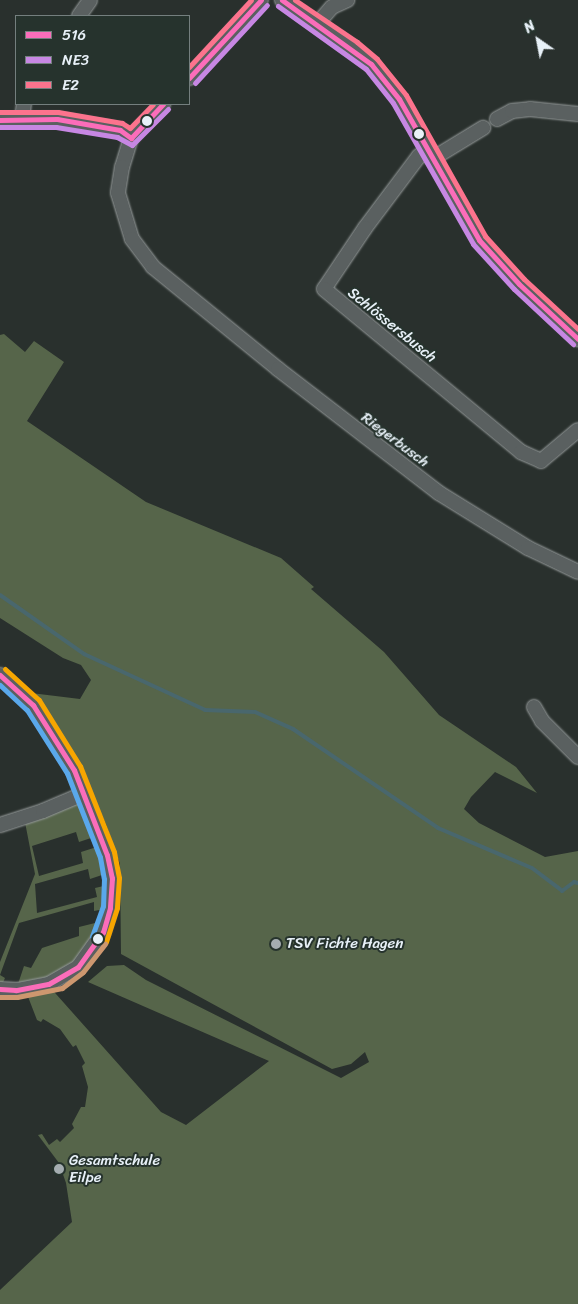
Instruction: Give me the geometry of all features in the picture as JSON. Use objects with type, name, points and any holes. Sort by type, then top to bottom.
[{"type":"street","points":[[79,15],[90,0]]},
{"type":"street","points":[[190,77],[262,0]]},
{"type":"street","points":[[282,0],[318,23],[371,64],[399,99],[479,240],[519,284],[578,339]]},
{"type":"street","points":[[318,23],[332,7],[347,0]]},
{"type":"street","points":[[22,118],[24,105]]},
{"type":"street","points":[[0,120],[22,118],[58,119],[120,130],[131,138],[162,105]]},
{"type":"street","points":[[497,119],[512,111],[530,109],[578,114]]},
{"type":"street","points":[[430,155],[483,128]]},
{"type":"street","name":"Riegerbusch","points":[[131,138],[122,167],[118,194],[132,238],[153,267],[278,369],[439,493],[528,548],[578,572]]},
{"type":"street","name":"Schlössersbusch","points":[[430,155],[419,156],[365,228],[324,289],[521,452],[541,460],[578,430]]},
{"type":"street","points":[[0,675],[33,705],[74,770],[111,872],[110,908],[103,932],[87,958],[68,975],[38,987],[0,989]]},
{"type":"street","points":[[534,707],[542,721],[578,758]]},
{"type":"street","points":[[0,824],[43,811],[83,794]]},
{"type":"green space","points":[[4,334],[25,352],[34,341],[64,362],[27,421],[146,502],[281,558],[314,587],[311,589],[384,652],[439,715],[516,767],[537,793],[495,772],[471,797],[464,809],[479,823],[545,857],[578,851],[578,1304],[0,1304],[0,1290],[72,1222],[66,1183],[59,1163],[38,1135],[42,1134],[49,1145],[57,1139],[60,1142],[74,1128],[72,1124],[81,1107],[85,1107],[88,1087],[82,1066],[85,1063],[76,1045],[73,1047],[60,1029],[43,1019],[41,1022],[37,1020],[25,989],[16,990],[24,966],[31,968],[42,948],[79,936],[79,927],[107,920],[93,950],[48,985],[161,1112],[186,1125],[269,1061],[88,982],[107,966],[124,965],[146,980],[341,1078],[369,1062],[365,1052],[351,1064],[332,1069],[121,954],[120,864],[106,824],[74,753],[31,693],[80,699],[91,680],[81,665],[63,658],[0,618],[0,335]]},
{"type":"green space","points":[[83,794],[100,835],[79,842],[76,832],[32,846],[39,876],[83,863],[81,852],[103,845],[111,872],[90,879],[88,869],[35,884],[37,913],[97,897],[95,888],[112,884],[110,908],[94,911],[94,902],[19,923],[0,975],[0,962],[35,874],[24,817]]},
{"type":"green space","points":[[0,975],[5,978],[0,989]]},
{"type":"waterway","points":[[0,595],[84,654],[205,710],[255,712],[293,729],[438,828],[532,868],[562,891],[574,882],[578,883]]},
{"type":"transit line","name":"E2","points":[[190,66],[251,0]]},
{"type":"transit line","name":"516","points":[[190,77],[261,0]]},
{"type":"transit line","name":"516","points":[[282,0],[371,64],[399,99],[479,240],[519,284],[578,339]]},
{"type":"transit line","name":"E2","points":[[295,0],[357,42],[377,59],[406,95],[485,236],[524,279],[578,329]]},
{"type":"transit line","name":"NE3","points":[[195,83],[267,5]]},
{"type":"transit line","name":"NE3","points":[[278,6],[366,69],[393,103],[473,244],[514,289],[573,344]]},
{"type":"transit line","name":"E2","points":[[0,112],[58,112],[122,123],[130,128],[152,105]]},
{"type":"transit line","name":"516","points":[[0,120],[57,119],[120,130],[131,138],[162,105]]},
{"type":"transit line","name":"NE3","points":[[0,127],[56,127],[117,137],[132,145],[168,109]]},
{"type":"transit line","points":[[5,669],[39,700],[80,766],[114,852],[119,878],[117,908],[106,942]]},
{"type":"transit line","name":"516","points":[[0,675],[33,705],[74,770],[107,855],[112,878],[110,908],[103,932],[78,967],[48,984],[16,990],[0,989]]},
{"type":"transit line","points":[[0,685],[27,710],[67,773],[100,857],[104,879],[103,906],[92,936]]},
{"type":"transit line","points":[[0,997],[17,997],[62,988],[83,972],[105,944]]},
{"type":"place","name":"TSV Fichte Hagen","points":[[276,944]]},
{"type":"place","name":"Gesamtschule Eilpe","points":[[59,1169]]}]
